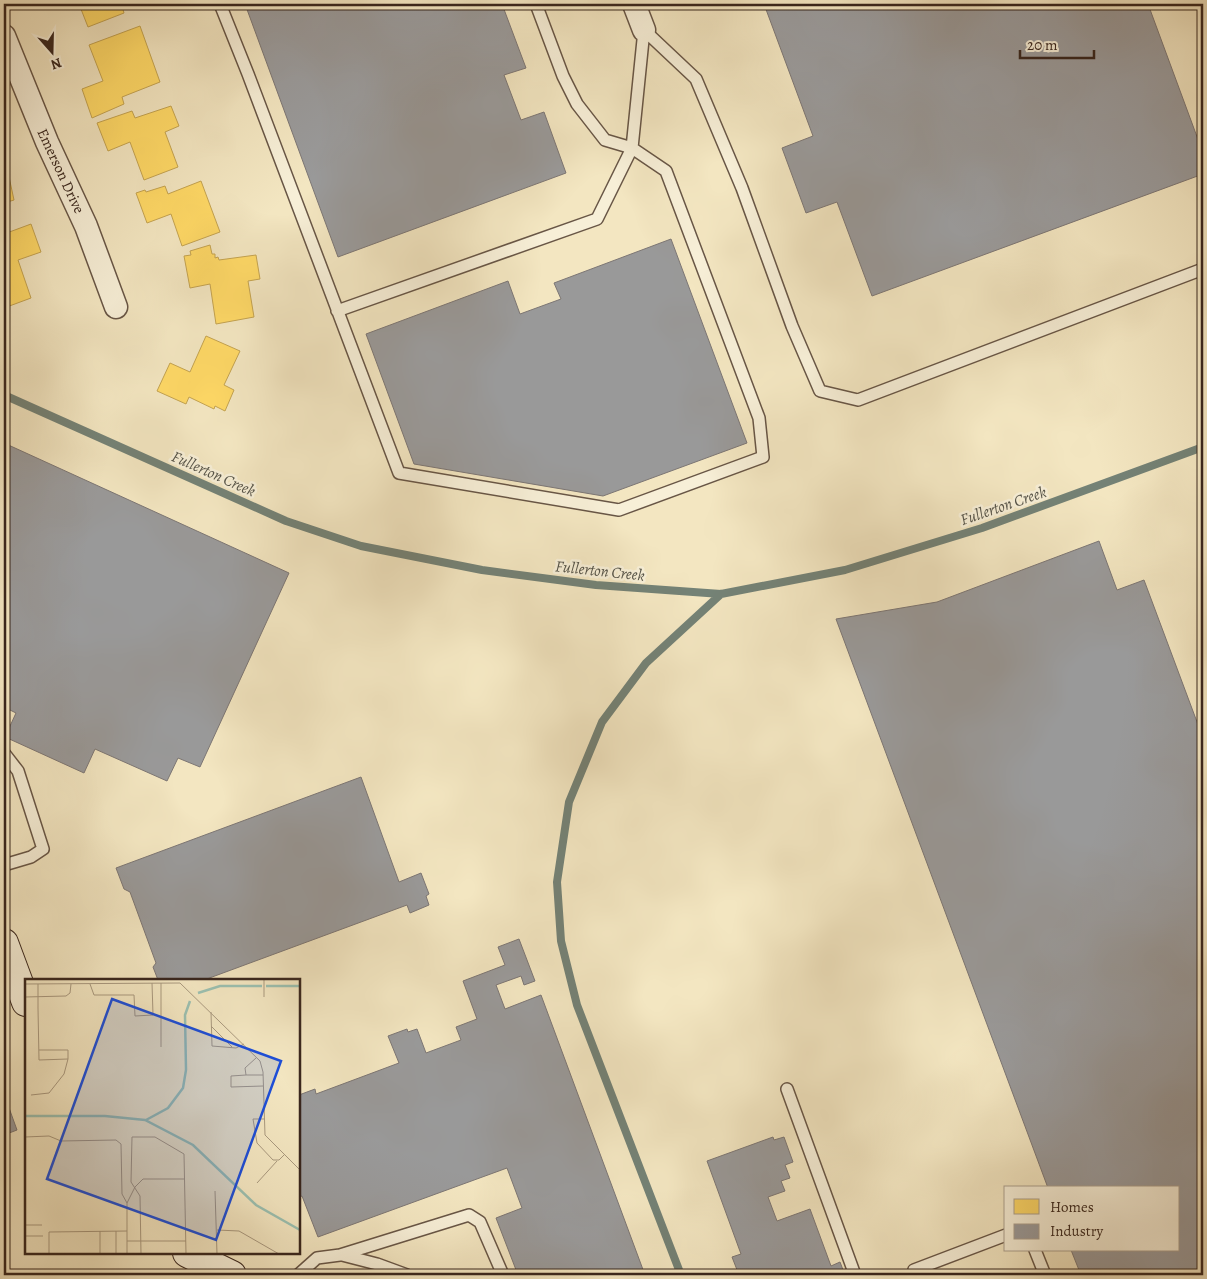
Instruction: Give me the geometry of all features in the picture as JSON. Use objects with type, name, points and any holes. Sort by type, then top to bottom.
[{"type":"street","points":[[634,4],[644,30]]},
{"type":"street","name":"Emerson Drive","points":[[4,36],[9,68],[86,226],[116,307]]},
{"type":"street","points":[[4,943],[25,999]]},
{"type":"street","points":[[189,1254],[232,1275]]},
{"type":"lane","points":[[220,4],[252,83],[399,473],[619,510],[764,457],[759,418],[666,171],[632,148],[605,140],[578,104],[563,76],[536,4]]},
{"type":"lane","points":[[337,311],[597,219],[632,148],[644,30]]},
{"type":"lane","points":[[644,30],[696,79],[742,188],[792,326],[820,391],[858,400],[1203,269]]},
{"type":"lane","points":[[4,753],[18,771],[43,849],[30,857],[4,865]]},
{"type":"lane","points":[[787,1089],[855,1275]]},
{"type":"lane","points":[[298,1275],[317,1258],[340,1254],[469,1215],[480,1222],[503,1275]]},
{"type":"lane","points":[[915,1275],[914,1270],[1004,1236]]},
{"type":"lane","points":[[1036,1252],[1045,1275]]},
{"type":"lane","points":[[340,1254],[377,1264],[407,1275]]},
{"type":"building: Homes","points":[[79,4],[127,4],[122,6],[124,13],[88,27]]},
{"type":"building: Homes","points":[[140,26],[160,82],[122,97],[124,104],[92,118],[82,89],[103,81],[89,45]]},
{"type":"building: Homes","points":[[171,106],[179,126],[165,132],[178,167],[144,180],[130,142],[108,151],[97,123],[132,111],[135,118]]},
{"type":"building: Homes","points":[[4,163],[6,163],[14,200],[4,203]]},
{"type":"building: Homes","points":[[201,181],[220,232],[182,246],[171,214],[147,223],[136,193],[165,186],[168,194]]},
{"type":"building: Homes","points":[[31,224],[41,252],[18,260],[31,298],[4,308],[4,234]]},
{"type":"building: Homes","points":[[210,245],[212,254],[215,254],[215,258],[218,257],[219,260],[256,255],[260,279],[248,281],[254,317],[216,324],[210,284],[190,288],[184,256],[191,255],[190,251]]},
{"type":"building: Homes","points":[[206,336],[240,351],[224,385],[234,390],[225,411],[215,406],[214,409],[189,397],[186,404],[157,391],[170,363],[190,372]]},
{"type":"building: Industry","points":[[245,4],[502,4],[526,68],[504,75],[521,120],[544,112],[566,173],[338,257]]},
{"type":"building: Industry","points":[[764,4],[1148,4],[1203,153],[1203,174],[872,296],[837,202],[806,213],[782,148],[813,136]]},
{"type":"building: Industry","points":[[671,239],[747,443],[603,496],[414,464],[366,334],[508,281],[520,314],[561,299],[554,283]]},
{"type":"building: Industry","points":[[4,443],[289,573],[200,767],[178,758],[167,781],[95,749],[84,773],[5,737],[16,713],[4,707]]},
{"type":"building: Industry","points":[[1099,541],[1117,590],[1144,580],[1203,738],[1203,1275],[1081,1275],[1072,1252],[1180,1252],[1180,1186],[1047,1186],[836,619],[937,602]]},
{"type":"building: Industry","points":[[361,777],[399,882],[421,873],[429,894],[426,896],[429,905],[410,913],[407,905],[207,979],[158,979],[153,967],[156,963],[130,892],[124,889],[116,868]]},
{"type":"building: Industry","points":[[519,939],[535,981],[524,985],[521,976],[496,985],[505,1009],[541,995],[645,1275],[518,1275],[496,1218],[522,1208],[507,1168],[318,1237],[302,1196],[300,1197],[300,1095],[315,1089],[316,1094],[399,1063],[388,1036],[407,1029],[408,1032],[417,1029],[426,1053],[461,1040],[456,1027],[477,1019],[463,981],[505,965],[498,947]]},
{"type":"building: Industry","points":[[4,1094],[17,1130],[4,1135]]},
{"type":"building: Industry","points":[[773,1137],[774,1140],[784,1137],[793,1162],[785,1165],[790,1178],[781,1181],[785,1191],[768,1197],[777,1221],[810,1209],[831,1266],[840,1262],[845,1275],[748,1275],[747,1272],[739,1275],[732,1257],[741,1254],[707,1161]]},
{"type":"waterway","name":"Fullerton Creek","points":[[4,395],[286,521],[361,546],[482,570],[596,585],[721,594],[845,570],[982,528],[1203,447]]},
{"type":"waterway","points":[[681,1275],[577,1005],[561,941],[557,882],[569,802],[602,722],[646,663],[721,594]]}]
